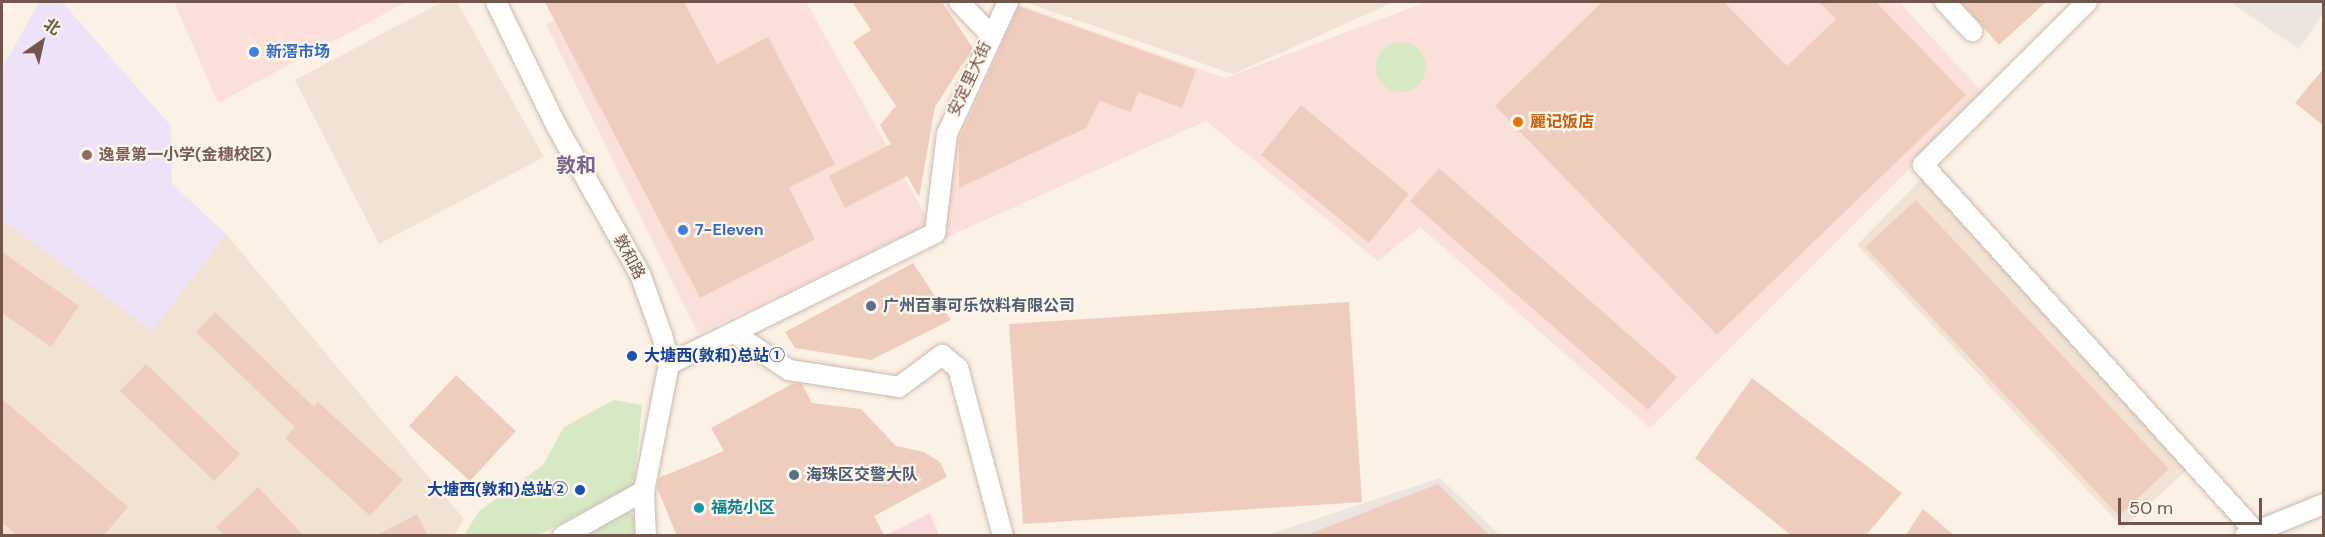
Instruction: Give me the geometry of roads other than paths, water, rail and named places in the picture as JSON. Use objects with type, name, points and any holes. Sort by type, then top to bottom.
[{"type":"street","name":"敦和路","points":[[495,2],[556,125],[640,274],[669,364],[644,491],[646,536]]},
{"type":"street","points":[[959,2],[991,35]]},
{"type":"street","name":"安定里大街","points":[[735,334],[935,233],[947,134],[1008,2]]},
{"type":"street","points":[[1945,2],[1972,31]]},
{"type":"street","points":[[2086,2],[1923,165],[2250,533],[2324,504]]},
{"type":"street","points":[[669,364],[735,334],[789,370],[899,387],[942,355],[958,368],[1003,536]]},
{"type":"street","points":[[563,536],[644,491]]},
{"type":"place","name":"新滘市场","points":[[254,52]]},
{"type":"place","name":"麗记饭店","points":[[1518,122]]},
{"type":"place","name":"逸景第一小学(金穗校区)","points":[[87,155]]},
{"type":"place","name":"7-Eleven","points":[[683,230]]},
{"type":"place","name":"广州百事可乐饮料有限公司","points":[[871,306]]},
{"type":"place","name":"大塘西(敦和)总站①","points":[[632,356]]},
{"type":"place","name":"海珠区交警大队","points":[[794,475]]},
{"type":"place","name":"大塘西(敦和)总站②","points":[[580,490]]},
{"type":"place","name":"福苑小区","points":[[699,508]]},
{"type":"district","name":"敦和","points":[[576,165]]}]
